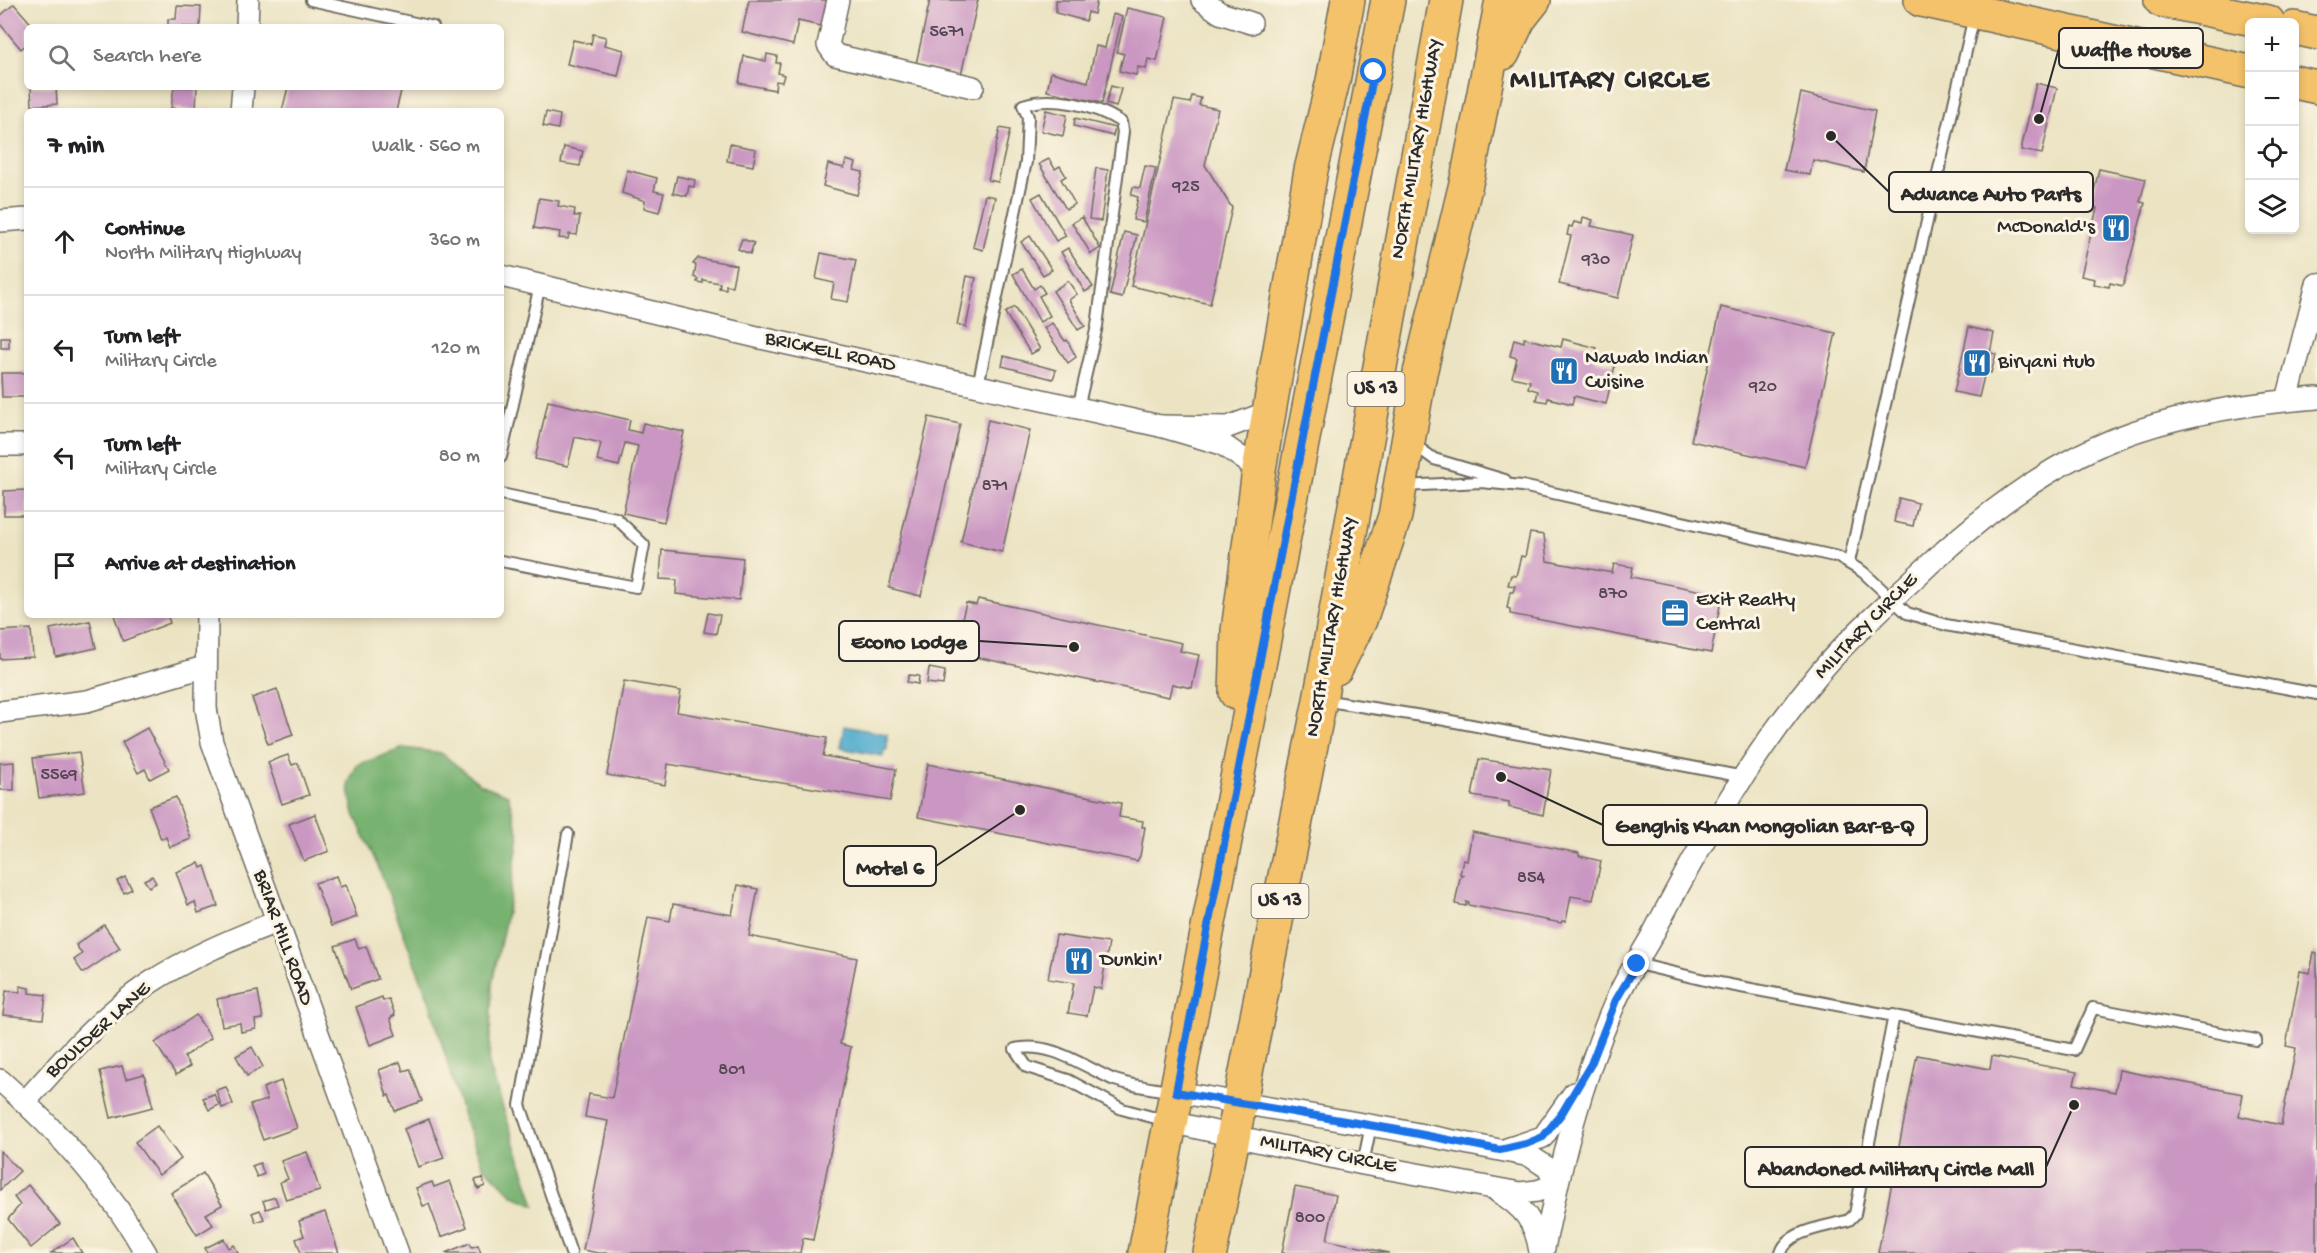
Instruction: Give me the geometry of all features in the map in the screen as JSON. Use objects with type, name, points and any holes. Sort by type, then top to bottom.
[{"type":"main road","points":[[1293,273],[1303,163],[1325,0]]},
{"type":"main road","points":[[1233,787],[1238,631],[1258,470],[1293,273],[1348,0]]},
{"type":"main road","points":[[1145,1253],[1233,787],[1388,0]]},
{"type":"main road","name":"NORTH MILITARY HIGHWAY","points":[[1210,1253],[1320,700],[1446,0]]},
{"type":"main road","points":[[1320,700],[1360,620],[1395,516],[1420,373],[1468,175],[1502,0]]},
{"type":"main road","points":[[1483,96],[1519,19],[1534,0]]},
{"type":"main road","points":[[1921,0],[2245,71]]},
{"type":"main road","points":[[2161,0],[2249,18]]},
{"type":"main road","points":[[2299,29],[2317,33]]},
{"type":"main road","points":[[2299,83],[2317,87]]},
{"type":"street","points":[[247,24],[248,0]]},
{"type":"street","points":[[838,0],[828,45],[835,55],[973,87]]},
{"type":"street","points":[[1202,0],[1221,13],[1251,23]]},
{"type":"street","points":[[241,108],[243,90]]},
{"type":"street","points":[[0,220],[24,219]]},
{"type":"street","name":"BRICKELL ROAD","points":[[504,277],[1160,426],[1222,444],[1258,470]]},
{"type":"street","points":[[2287,400],[2317,284]]},
{"type":"street","name":"MILITARY CIRCLE","points":[[1541,1253],[1556,1185],[1591,1064],[1616,1000],[1715,820],[1823,669],[1892,599],[1953,542],[2024,488],[2096,448],[2134,432],[2185,418],[2287,400],[2317,398]]},
{"type":"street","name":"BRICKELL ROAD","points":[[1160,426],[1228,427],[1268,412]]},
{"type":"street","points":[[0,446],[24,445]]},
{"type":"street","name":"BRIAR HILL ROAD","points":[[207,618],[204,667],[206,708],[212,742],[398,1253]]},
{"type":"street","points":[[0,712],[87,700],[204,667]]},
{"type":"street","name":"BOULDER LANE","points":[[25,1102],[69,1052],[148,984],[201,955],[276,922]]},
{"type":"street","name":"MILITARY CIRCLE","points":[[1500,1150],[1543,1137],[1562,1113],[1591,1064]]},
{"type":"street","points":[[0,1080],[25,1102],[101,1184],[146,1253]]},
{"type":"street","name":"MILITARY CIRCLE","points":[[1173,1107],[1240,1102],[1530,1156],[1542,1162],[1556,1185]]},
{"type":"street","name":"MILITARY CIRCLE","points":[[1173,1107],[1234,1136],[1363,1164],[1520,1193],[1556,1185]]},
{"type":"street","name":"MILITARY CIRCLE","points":[[1487,1186],[1511,1200],[1526,1213],[1538,1235],[1541,1253]]},
{"type":"lane","points":[[311,0],[403,24]]},
{"type":"lane","points":[[1849,562],[1975,12]]},
{"type":"lane","points":[[978,385],[1026,162],[1028,117],[1023,105],[1038,100],[1060,102],[1113,117],[1121,122],[1123,132],[1097,326],[1078,408]]},
{"type":"lane","points":[[504,444],[540,285]]},
{"type":"lane","points":[[1409,441],[1434,459],[1522,486],[1838,557],[1849,562],[1912,615],[1946,625],[2317,694]]},
{"type":"lane","points":[[1401,486],[1481,482],[1522,486]]},
{"type":"lane","points":[[504,495],[616,518],[644,545],[636,587],[504,562]]},
{"type":"lane","points":[[1320,700],[1440,719],[1744,777]]},
{"type":"lane","points":[[568,834],[520,1105],[571,1253]]},
{"type":"lane","points":[[1637,964],[2074,1050],[2093,1008],[2256,1040]]},
{"type":"lane","points":[[1781,1253],[1792,1237],[1849,1220],[1855,1214],[1894,1015]]},
{"type":"lane","points":[[1030,1045],[1063,1054],[1173,1107],[1122,1109],[1068,1080],[1027,1067],[1015,1049],[1030,1045]]},
{"type":"lane","points":[[1363,1164],[1371,1125]]},
{"type":"green space","points":[[404,748],[441,753],[480,784],[508,795],[519,835],[509,902],[492,984],[489,1065],[535,1205],[514,1196],[483,1165],[463,1116],[431,1006],[380,871],[354,814],[348,784],[357,765]]},
{"type":"water","points":[[844,726],[887,734],[887,750],[884,750],[883,756],[840,748]]},
{"type":"building","points":[[749,0],[828,0],[821,26],[798,21],[793,45],[742,32]]},
{"type":"building","points":[[930,0],[978,0],[961,75],[916,64]]},
{"type":"building","points":[[1056,0],[1097,0],[1094,14],[1088,12],[1086,21],[1056,13]]},
{"type":"building","points":[[14,4],[31,24],[24,24],[24,46],[21,49],[0,24],[0,16]]},
{"type":"building","points":[[177,6],[201,7],[200,24],[168,24],[168,19],[176,19]]},
{"type":"building","points":[[1127,8],[1167,17],[1157,61],[1148,59],[1146,69],[1138,67],[1136,75],[1119,71],[1124,54],[1117,52]]},
{"type":"building","points":[[1113,14],[1122,17],[1102,103],[1047,91],[1051,72],[1088,82],[1096,46],[1105,48]]},
{"type":"building","points":[[593,34],[606,37],[604,45],[624,50],[618,76],[567,64],[573,40],[591,44]]},
{"type":"building","points":[[767,54],[777,56],[776,63],[780,63],[778,73],[784,75],[782,82],[776,81],[775,90],[739,83],[744,56],[766,61]]},
{"type":"building","points":[[2036,83],[2057,88],[2042,154],[2021,150]]},
{"type":"building","points":[[1111,86],[1121,89],[1116,107],[1106,104]]},
{"type":"building","points":[[31,90],[56,90],[57,104],[32,106]]},
{"type":"building","points":[[174,90],[197,90],[196,108],[171,108]]},
{"type":"building","points":[[287,90],[401,90],[397,108],[283,108]]},
{"type":"building","points":[[1801,93],[1875,111],[1864,172],[1813,160],[1810,175],[1784,170]]},
{"type":"building","points":[[1192,96],[1201,98],[1199,105],[1218,109],[1205,165],[1232,208],[1210,304],[1131,286],[1174,100],[1190,103]]},
{"type":"building","points":[[1046,110],[1067,115],[1063,136],[1041,131]]},
{"type":"building","points":[[546,112],[560,115],[558,129],[543,126]]},
{"type":"building","points":[[1075,118],[1115,128],[1113,136],[1074,126]]},
{"type":"building","points":[[1000,128],[1010,130],[998,182],[988,180]]},
{"type":"building","points":[[730,144],[756,149],[753,166],[727,161]]},
{"type":"building","points":[[564,147],[583,151],[580,166],[561,163]]},
{"type":"building","points":[[1049,159],[1055,169],[1060,166],[1066,176],[1061,179],[1075,204],[1066,209],[1039,164]]},
{"type":"building","points":[[846,160],[856,163],[854,170],[863,172],[857,195],[823,186],[828,164],[844,168]]},
{"type":"building","points":[[1145,166],[1156,168],[1144,222],[1133,220],[1138,197],[1131,195],[1133,187],[1140,188]]},
{"type":"building","points":[[1096,168],[1108,170],[1101,221],[1089,219]]},
{"type":"building","name":"McDonald's","points":[[2099,169],[2146,179],[2140,202],[2145,203],[2123,286],[2110,283],[2109,287],[2094,284],[2095,279],[2081,276],[2097,208],[2086,205],[2090,190],[2094,191]]},
{"type":"building","points":[[627,170],[657,178],[654,191],[664,193],[659,212],[644,208],[645,201],[622,193]]},
{"type":"building","points":[[677,176],[695,180],[694,187],[689,186],[687,196],[673,193]]},
{"type":"building","points":[[1041,193],[1066,236],[1056,241],[1032,198]]},
{"type":"building","points":[[985,195],[995,197],[983,250],[973,247]]},
{"type":"building","points":[[539,198],[559,201],[558,206],[575,209],[574,216],[580,216],[577,235],[569,234],[568,239],[559,238],[560,232],[534,228]]},
{"type":"building","points":[[1082,217],[1100,248],[1091,254],[1072,223]]},
{"type":"building","points":[[1583,217],[1593,220],[1591,226],[1633,235],[1618,298],[1559,284],[1571,236],[1567,235],[1569,226],[1572,227],[1574,222],[1582,224]]},
{"type":"building","points":[[1124,232],[1137,235],[1122,298],[1110,295]]},
{"type":"building","points":[[1030,236],[1052,270],[1043,275],[1021,242]]},
{"type":"building","points":[[742,239],[754,243],[750,254],[738,249]]},
{"type":"building","points":[[1068,248],[1093,287],[1085,292],[1061,252]]},
{"type":"building","points":[[821,253],[856,260],[848,302],[831,299],[834,283],[816,279]]},
{"type":"building","points":[[698,258],[736,265],[732,286],[726,285],[726,289],[719,288],[720,283],[703,280],[703,283],[697,282],[698,279],[694,277],[696,265],[693,264]]},
{"type":"building","points":[[1022,269],[1034,289],[1040,285],[1045,293],[1039,296],[1050,316],[1040,322],[1013,274]]},
{"type":"building","points":[[967,276],[976,278],[966,327],[957,325]]},
{"type":"building","points":[[1068,281],[1077,294],[1069,300],[1085,326],[1078,330],[1053,291]]},
{"type":"building","points":[[1014,307],[1040,349],[1031,354],[1005,313]]},
{"type":"building","points":[[1721,307],[1836,333],[1805,467],[1691,441]]},
{"type":"building","points":[[1052,323],[1065,341],[1067,340],[1076,357],[1068,363],[1044,328]]},
{"type":"building","name":"Biryani Hub","points":[[1969,327],[1994,333],[1990,353],[1996,354],[1991,373],[1985,372],[1979,397],[1954,392]]},
{"type":"building","points":[[1,337],[9,337],[9,348],[1,348]]},
{"type":"building","name":"Nawab Indian Cuisine","points":[[1524,338],[1561,347],[1563,339],[1597,348],[1594,360],[1615,365],[1606,404],[1574,396],[1572,404],[1548,398],[1547,402],[1536,400],[1538,391],[1528,388],[1530,381],[1512,377],[1517,358],[1510,356],[1514,339],[1524,342]]},
{"type":"building","points":[[1004,356],[1056,370],[1053,379],[1002,366]]},
{"type":"building","points":[[1,373],[24,373],[24,397],[2,397]]},
{"type":"building","points":[[548,401],[630,420],[628,430],[641,433],[643,423],[684,432],[664,522],[623,513],[638,446],[625,443],[619,466],[597,461],[601,443],[575,437],[568,466],[535,459]]},
{"type":"building","points":[[929,417],[960,424],[921,596],[889,588]]},
{"type":"building","points":[[988,420],[1030,430],[1002,552],[961,542]]},
{"type":"building","points":[[24,490],[24,515],[4,515],[4,491]]},
{"type":"building","points":[[1899,498],[1918,503],[1913,526],[1894,522]]},
{"type":"building","points":[[1530,533],[1544,535],[1547,561],[1612,573],[1614,564],[1633,567],[1631,577],[1722,595],[1711,653],[1510,614],[1510,609],[1507,608],[1510,592],[1513,592],[1515,586],[1508,585],[1511,575],[1516,576],[1521,556],[1525,557]]},
{"type":"building","points":[[662,550],[743,558],[739,600],[676,594],[677,580],[660,579]]},
{"type":"building","points":[[978,599],[1182,643],[1180,651],[1199,655],[1192,688],[1172,684],[1169,697],[966,655],[972,626],[961,623],[966,603],[976,605]]},
{"type":"building","points":[[708,613],[720,615],[716,634],[704,632]]},
{"type":"building","points":[[115,618],[168,618],[170,623],[123,641]]},
{"type":"building","points":[[90,621],[96,648],[56,657],[50,629]]},
{"type":"building","points":[[31,629],[33,657],[0,659],[0,631]]},
{"type":"building","points":[[929,668],[945,671],[943,685],[927,683]]},
{"type":"building","points":[[909,675],[919,676],[918,684],[907,682]]},
{"type":"building","points":[[624,681],[681,691],[677,712],[827,738],[823,756],[896,769],[890,801],[668,764],[665,785],[607,775]]},
{"type":"building","points":[[277,689],[293,735],[268,744],[252,698]]},
{"type":"building","points":[[147,728],[169,769],[150,779],[145,769],[138,773],[122,742]]},
{"type":"building","points":[[79,752],[85,792],[39,798],[33,758]]},
{"type":"building","points":[[288,755],[292,765],[298,763],[309,795],[282,804],[268,762]]},
{"type":"building","points":[[1479,759],[1551,770],[1543,815],[1509,807],[1509,802],[1472,796]]},
{"type":"building","points":[[14,762],[14,790],[0,790],[0,763]]},
{"type":"building","points":[[928,764],[1121,803],[1119,817],[1143,821],[1142,827],[1145,827],[1140,856],[1137,861],[918,817]]},
{"type":"building","points":[[176,797],[191,839],[170,847],[166,837],[161,839],[149,807]]},
{"type":"building","points":[[315,814],[329,851],[304,861],[289,824]]},
{"type":"building","points":[[1472,832],[1579,853],[1579,856],[1601,861],[1593,900],[1571,896],[1566,921],[1561,923],[1468,905],[1469,903],[1466,902],[1466,906],[1455,904],[1460,878],[1464,875],[1460,874],[1463,860],[1467,861]]},
{"type":"building","points":[[199,863],[201,868],[205,866],[218,906],[198,913],[195,902],[188,905],[176,872]]},
{"type":"building","points":[[152,876],[156,883],[149,887],[144,880]]},
{"type":"building","points":[[336,876],[340,887],[346,885],[357,917],[331,926],[315,883]]},
{"type":"building","points":[[125,877],[132,889],[124,893],[117,881]]},
{"type":"building","points":[[738,885],[758,889],[749,936],[857,958],[840,1044],[851,1047],[813,1240],[803,1238],[800,1253],[598,1253],[583,1250],[608,1121],[585,1117],[589,1094],[612,1098],[648,917],[670,921],[673,904],[732,915]]},
{"type":"building","points":[[104,925],[120,948],[83,973],[74,960],[82,954],[76,945]]},
{"type":"building","name":"Dunkin'","points":[[1056,935],[1109,943],[1101,989],[1093,987],[1087,1016],[1068,1013],[1074,983],[1048,979]]},
{"type":"building","points":[[355,939],[359,949],[366,946],[378,979],[351,989],[335,946]]},
{"type":"building","points":[[2314,952],[2317,953],[2317,1253],[1878,1253],[1917,1055],[1990,1069],[1992,1056],[2077,1072],[2074,1084],[2115,1092],[2119,1070],[2243,1094],[2239,1116],[2281,1125],[2296,1048],[2286,1046],[2300,971],[2310,973]]},
{"type":"building","points":[[20,986],[29,988],[29,993],[46,995],[43,1019],[3,1015],[6,991],[20,992]]},
{"type":"building","points":[[258,991],[263,1019],[255,1020],[256,1029],[241,1032],[240,1023],[222,1026],[217,999]]},
{"type":"building","points":[[382,997],[383,1001],[389,999],[395,1015],[390,1018],[396,1035],[370,1045],[356,1007]]},
{"type":"building","points":[[196,1015],[211,1038],[184,1057],[190,1066],[176,1075],[155,1043]]},
{"type":"building","points":[[252,1047],[263,1067],[247,1076],[236,1056]]},
{"type":"building","points":[[400,1062],[403,1071],[410,1069],[422,1101],[395,1111],[389,1095],[387,1096],[379,1070]]},
{"type":"building","points":[[122,1066],[126,1079],[144,1074],[153,1107],[111,1118],[100,1071]]},
{"type":"building","points":[[281,1081],[297,1128],[263,1140],[250,1105],[267,1100],[263,1088]]},
{"type":"building","points":[[226,1087],[233,1104],[222,1108],[216,1090]]},
{"type":"building","points":[[214,1094],[219,1105],[209,1110],[203,1098]]},
{"type":"building","points":[[429,1119],[444,1158],[418,1167],[404,1129]]},
{"type":"building","points":[[157,1126],[181,1159],[159,1175],[135,1142]]},
{"type":"building","points":[[0,1151],[20,1171],[0,1190]]},
{"type":"building","points":[[307,1152],[320,1191],[286,1200],[280,1182],[288,1179],[281,1161]]},
{"type":"building","points":[[260,1163],[264,1174],[257,1177],[252,1166]]},
{"type":"building","points":[[203,1173],[222,1205],[206,1214],[213,1225],[197,1235],[171,1193]]},
{"type":"building","points":[[483,1178],[485,1186],[478,1189],[475,1180]]},
{"type":"building","points":[[450,1181],[467,1227],[441,1237],[429,1204],[423,1206],[416,1188],[432,1182],[434,1187]]},
{"type":"building","points":[[28,1185],[60,1224],[31,1248],[8,1219],[20,1205],[14,1197]]},
{"type":"building","points":[[1295,1187],[1336,1195],[1327,1240],[1389,1253],[1282,1253]]},
{"type":"building","points":[[275,1197],[278,1205],[266,1209],[263,1201]]},
{"type":"building","points":[[260,1210],[264,1219],[256,1222],[252,1213]]},
{"type":"building","points":[[325,1212],[339,1253],[301,1253],[296,1239],[304,1236],[299,1221]]},
{"type":"building","points":[[73,1238],[82,1253],[51,1253]]},
{"type":"building","points":[[224,1239],[229,1248],[234,1245],[238,1253],[207,1253],[205,1248]]},
{"type":"building","points":[[470,1243],[472,1247],[478,1245],[481,1253],[445,1253]]},
{"type":"place","name":"Waffle House","points":[[2039,119]]},
{"type":"place","name":"Advance Auto Parts","points":[[1831,136]]},
{"type":"place","name":"McDonald's","points":[[2116,228]]},
{"type":"place","name":"Biryani Hub","points":[[1977,363]]},
{"type":"place","name":"Nawab Indian Cuisine","points":[[1564,371]]},
{"type":"place","name":"Exit Realty Central","points":[[1675,613]]},
{"type":"place","name":"Econo Lodge","points":[[1074,647]]},
{"type":"place","name":"Genghis Khan Mongolian Bar-B-Q","points":[[1501,777]]},
{"type":"place","name":"Motel 6","points":[[1020,810]]},
{"type":"place","name":"Dunkin'","points":[[1079,961]]},
{"type":"place","name":"Abandoned Military Circle Mall","points":[[2074,1105]]},
{"type":"district","name":"MILITARY CIRCLE","points":[[1610,82]]},
{"type":"route","points":[[1374,72],[1176,1092],[1500,1150],[1526,1144],[1543,1137],[1562,1113],[1591,1064],[1616,1000],[1637,964]]}]
